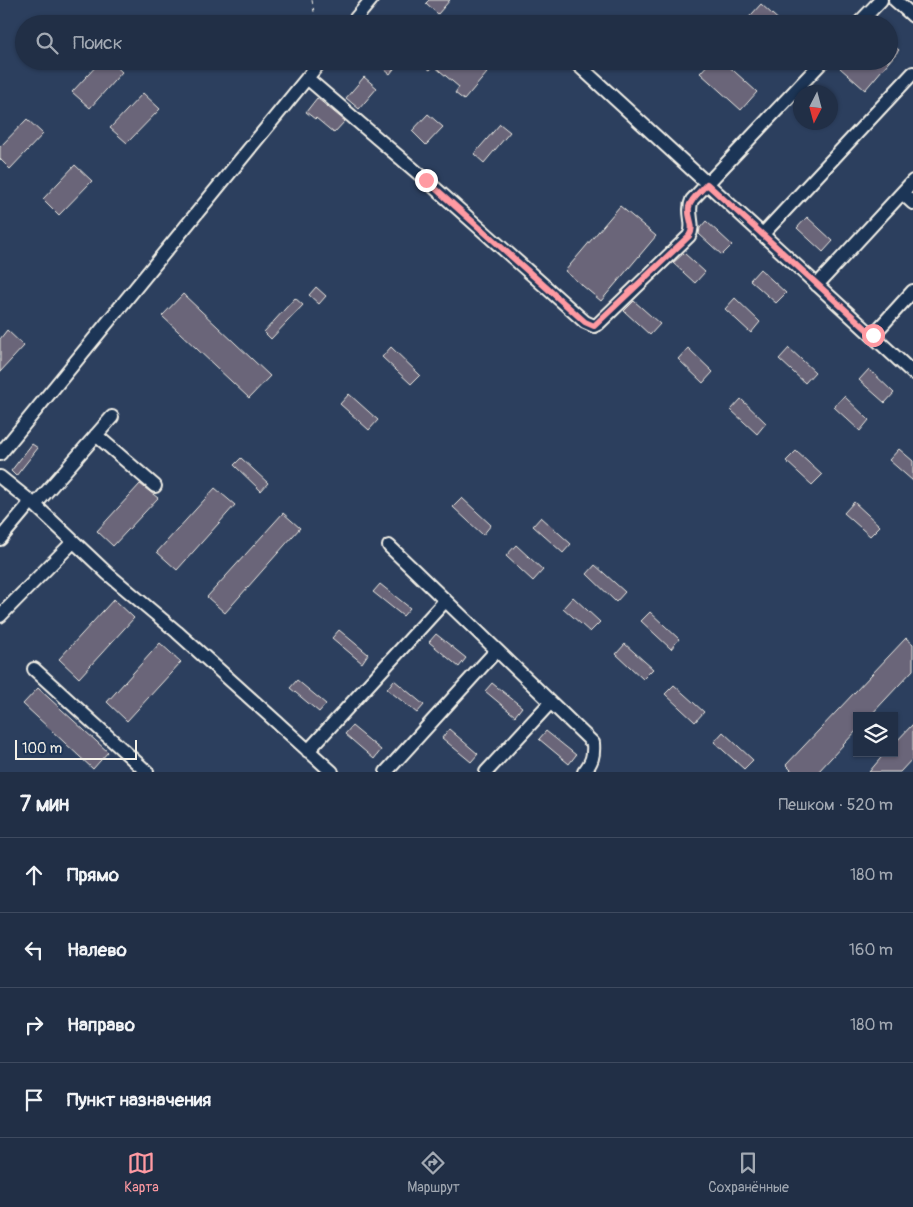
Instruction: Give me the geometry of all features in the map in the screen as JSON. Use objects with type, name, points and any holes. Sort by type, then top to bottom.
[{"type":"street","points":[[358,15],[371,0]]},
{"type":"street","points":[[867,15],[881,0]]},
{"type":"street","points":[[895,0],[913,16]]},
{"type":"street","points":[[0,454],[314,70]]},
{"type":"street","points":[[584,70],[913,373]]},
{"type":"street","points":[[307,78],[590,325],[598,324],[689,236],[692,227],[689,206],[692,200],[815,70]]},
{"type":"street","points":[[762,235],[913,73]]},
{"type":"street","points":[[818,285],[913,181]]},
{"type":"street","points":[[902,193],[913,203]]},
{"type":"street","points":[[873,335],[913,291]]},
{"type":"street","points":[[0,539],[112,417]]},
{"type":"street","points":[[96,435],[155,486]]},
{"type":"street","points":[[0,477],[33,503],[73,542],[140,602],[177,632],[332,772]]},
{"type":"street","points":[[0,616],[73,542]]},
{"type":"street","points":[[389,546],[593,743],[594,754],[591,764],[584,772]]},
{"type":"street","points":[[308,751],[445,601]]},
{"type":"street","points":[[386,772],[496,650]]},
{"type":"street","points":[[34,669],[147,772]]},
{"type":"street","points":[[486,772],[550,703]]},
{"type":"path","points":[[312,0],[314,15]]},
{"type":"building","points":[[429,0],[450,0],[438,14],[426,3]]},
{"type":"building","points":[[761,4],[773,15],[751,15]]},
{"type":"building","points":[[93,70],[120,70],[122,72],[90,108],[72,92]]},
{"type":"building","points":[[385,70],[393,70],[390,74]]},
{"type":"building","points":[[439,70],[483,70],[487,73],[464,100],[455,93],[459,87]]},
{"type":"building","points":[[703,70],[733,70],[757,92],[741,110],[700,73]]},
{"type":"building","points":[[842,70],[882,70],[865,90]]},
{"type":"building","points":[[364,77],[377,88],[359,109],[346,98]]},
{"type":"building","points":[[143,93],[160,109],[127,143],[110,128]]},
{"type":"building","points":[[317,98],[345,121],[334,133],[306,112]]},
{"type":"building","points":[[428,114],[443,127],[426,145],[412,131]]},
{"type":"building","points":[[27,119],[43,134],[10,169],[0,159],[0,147]]},
{"type":"building","points":[[500,124],[510,132],[484,163],[474,154]]},
{"type":"building","points":[[75,165],[92,181],[59,215],[43,199]]},
{"type":"building","points":[[620,206],[656,236],[601,301],[565,271]]},
{"type":"building","points":[[807,217],[833,241],[823,252],[797,228]]},
{"type":"building","points":[[706,221],[732,245],[722,255],[699,234],[700,228]]},
{"type":"building","points":[[684,253],[705,272],[695,283],[673,263]]},
{"type":"building","points":[[760,269],[786,293],[776,303],[750,280]]},
{"type":"building","points":[[316,287],[326,296],[319,304],[309,295]]},
{"type":"building","points":[[183,294],[270,376],[249,398],[162,316]]},
{"type":"building","points":[[295,298],[303,305],[271,339],[264,332]]},
{"type":"building","points":[[735,298],[760,322],[751,333],[725,309]]},
{"type":"building","points":[[634,301],[660,324],[650,335],[624,311]]},
{"type":"building","points":[[7,330],[24,346],[0,372],[0,339]]},
{"type":"building","points":[[391,347],[420,375],[411,384],[382,357]]},
{"type":"building","points":[[688,348],[713,372],[703,383],[678,359]]},
{"type":"building","points":[[789,348],[815,372],[805,383],[779,359]]},
{"type":"building","points":[[869,369],[894,393],[885,403],[859,380]]},
{"type":"building","points":[[349,394],[378,420],[369,430],[340,404]]},
{"type":"building","points":[[844,396],[869,420],[860,431],[834,407]]},
{"type":"building","points":[[741,399],[766,423],[757,434],[731,410]]},
{"type":"building","points":[[32,444],[38,448],[16,476],[11,471]]},
{"type":"building","points":[[899,449],[913,461],[913,481],[889,460]]},
{"type":"building","points":[[796,451],[822,475],[812,485],[786,461]]},
{"type":"building","points":[[241,458],[268,483],[261,491],[234,465]]},
{"type":"building","points":[[140,484],[158,498],[113,546],[97,531]]},
{"type":"building","points":[[215,488],[235,505],[177,570],[157,552]]},
{"type":"building","points":[[462,498],[491,525],[483,535],[453,507]]},
{"type":"building","points":[[854,502],[880,526],[870,536],[844,513]]},
{"type":"building","points":[[283,513],[300,528],[225,613],[207,597]]},
{"type":"building","points":[[541,517],[571,544],[563,553],[533,526]]},
{"type":"building","points":[[516,545],[543,570],[533,581],[506,556]]},
{"type":"building","points":[[595,565],[625,592],[616,602],[587,574]]},
{"type":"building","points":[[380,584],[410,608],[403,616],[373,592]]},
{"type":"building","points":[[573,597],[600,622],[590,632],[563,608]]},
{"type":"building","points":[[114,599],[134,618],[79,678],[59,659]]},
{"type":"building","points":[[650,612],[679,639],[671,649],[641,621]]},
{"type":"building","points":[[339,630],[368,654],[362,663],[332,638]]},
{"type":"building","points":[[436,634],[466,658],[459,667],[429,642]]},
{"type":"building","points":[[906,638],[913,644],[913,670],[874,712],[853,712],[853,734],[818,772],[793,772],[786,765]]},
{"type":"building","points":[[160,643],[181,662],[127,721],[107,702]]},
{"type":"building","points":[[625,644],[653,669],[643,679],[616,654]]},
{"type":"building","points":[[297,680],[326,704],[319,712],[290,688]]},
{"type":"building","points":[[394,680],[424,705],[417,713],[387,689]]},
{"type":"building","points":[[492,683],[522,707],[515,716],[485,691]]},
{"type":"building","points":[[674,685],[704,712],[695,722],[665,694]]},
{"type":"building","points":[[38,688],[108,752],[93,769],[23,704]]},
{"type":"building","points":[[913,724],[913,758],[900,772],[869,772],[882,757],[898,757],[898,740]]},
{"type":"building","points":[[352,726],[381,750],[374,759],[345,734]]},
{"type":"building","points":[[449,729],[478,754],[471,762],[442,738]]},
{"type":"building","points":[[546,731],[576,755],[569,764],[539,739]]},
{"type":"building","points":[[723,732],[753,760],[744,769],[714,742]]},
{"type":"route","points":[[426,180],[585,322],[594,326],[689,236],[692,227],[689,206],[707,184],[873,335]]}]
